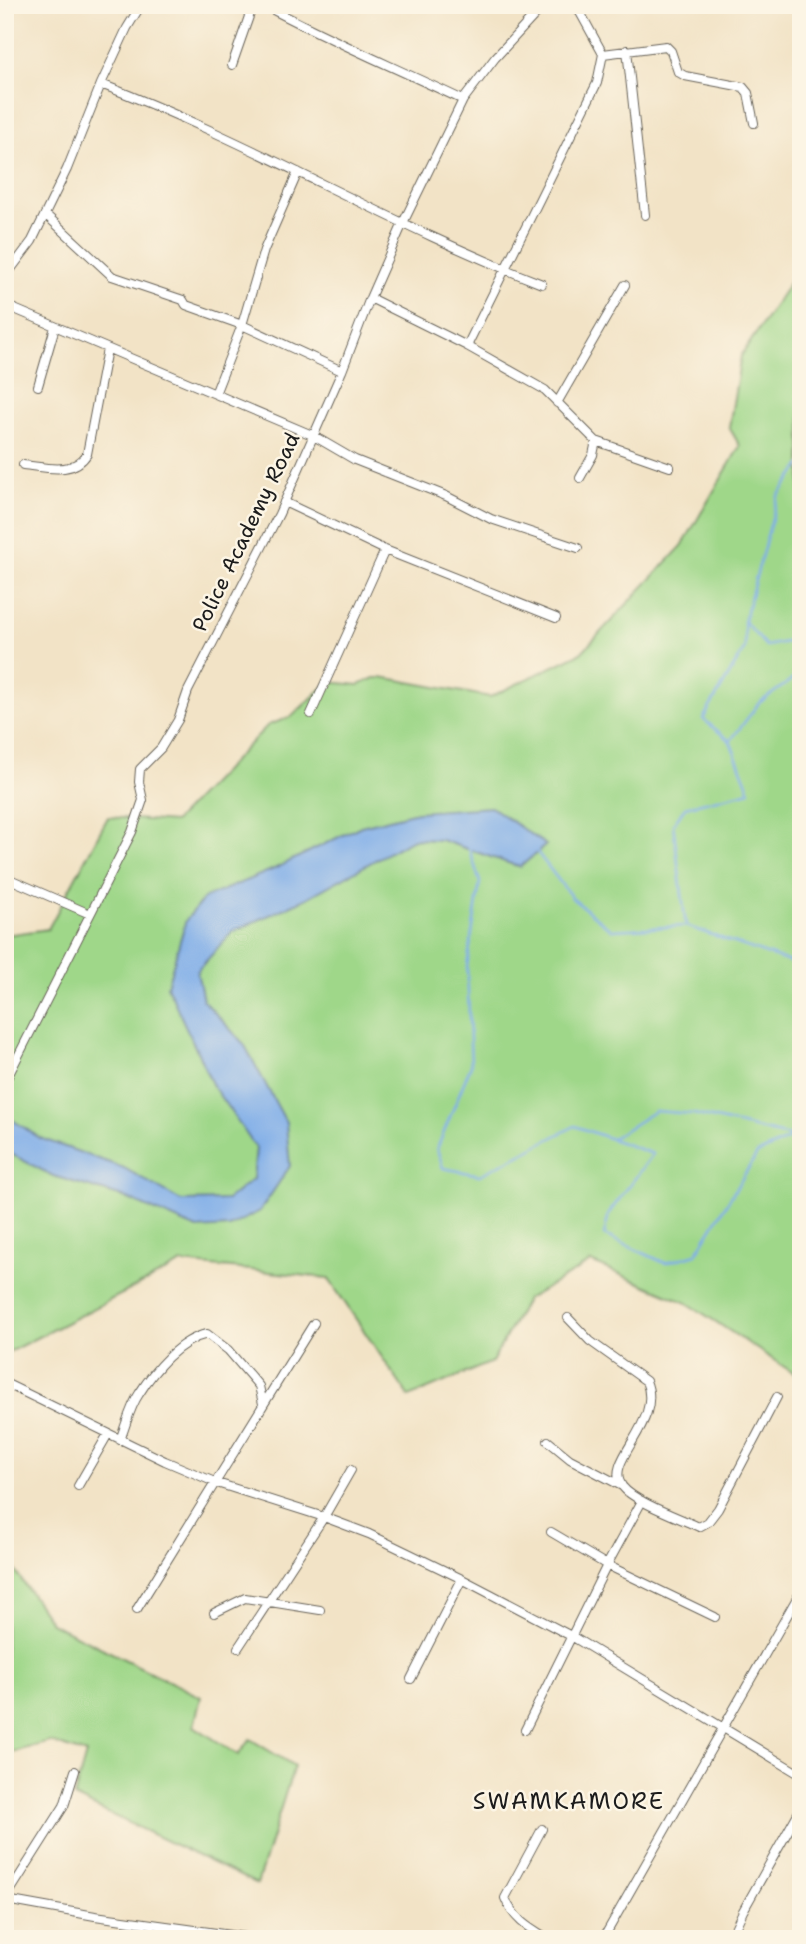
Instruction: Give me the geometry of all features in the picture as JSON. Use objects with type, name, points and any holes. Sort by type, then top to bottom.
[{"type":"street","points":[[5,277],[32,241],[67,169],[101,84],[127,28],[141,5]]},
{"type":"street","points":[[232,65],[253,5]]},
{"type":"street","points":[[264,5],[349,50],[384,63],[463,100]]},
{"type":"street","name":"Police Academy Road","points":[[5,1082],[132,832],[144,800],[139,782],[140,769],[161,748],[178,720],[188,691],[284,502],[403,223],[463,100],[495,58],[544,5]]},
{"type":"street","points":[[467,346],[597,82],[603,54],[576,5]]},
{"type":"street","points":[[603,54],[666,46],[671,51],[678,72],[685,76],[743,87],[748,93],[754,123]]},
{"type":"street","points":[[627,50],[645,215]]},
{"type":"street","points":[[101,84],[160,107],[403,223],[542,284]]},
{"type":"street","points":[[215,394],[242,325],[264,250],[298,172]]},
{"type":"street","points":[[45,214],[112,276],[183,300],[186,305],[242,325],[342,371]]},
{"type":"street","points":[[557,403],[625,285]]},
{"type":"street","points":[[370,298],[467,346],[545,390],[596,441],[670,467]]},
{"type":"street","points":[[5,305],[312,435],[355,460],[446,496],[491,519],[578,548]]},
{"type":"street","points":[[38,386],[55,327]]},
{"type":"street","points":[[23,465],[64,469],[81,463],[87,454],[107,349]]},
{"type":"street","points":[[580,478],[593,455],[596,441]]},
{"type":"street","points":[[284,502],[385,550],[556,618]]},
{"type":"street","points":[[311,714],[385,550]]},
{"type":"street","points":[[5,877],[90,914]]},
{"type":"street","points":[[568,1318],[590,1341],[646,1381],[650,1391],[644,1421],[621,1460],[618,1471],[622,1486]]},
{"type":"street","points":[[137,1609],[313,1323]]},
{"type":"street","points":[[120,1440],[138,1395],[168,1357],[194,1336],[207,1334],[228,1350],[259,1386],[264,1404]]},
{"type":"street","points":[[5,1383],[120,1440],[217,1483],[369,1534],[463,1579],[573,1637],[801,1774]]},
{"type":"street","points":[[548,1441],[570,1459],[622,1486],[642,1501],[699,1527],[708,1522],[719,1509],[777,1397]]},
{"type":"street","points":[[78,1486],[108,1433]]},
{"type":"street","points":[[237,1648],[324,1517],[351,1470]]},
{"type":"street","points":[[525,1730],[642,1501]]},
{"type":"street","points":[[551,1532],[607,1566],[715,1617]]},
{"type":"street","points":[[411,1679],[463,1579]]},
{"type":"street","points":[[603,1939],[801,1591]]},
{"type":"street","points":[[214,1614],[245,1598],[320,1609]]},
{"type":"street","points":[[75,1771],[64,1806],[6,1900],[95,1916],[259,1939]]},
{"type":"street","points":[[730,1939],[743,1910],[801,1808]]},
{"type":"street","points":[[542,1829],[505,1898],[521,1923],[547,1939]]},
{"type":"green space","points":[[801,269],[801,1378],[687,1303],[591,1262],[526,1300],[492,1362],[409,1397],[328,1278],[182,1263],[5,1354],[5,935],[48,929],[108,817],[174,822],[268,725],[291,717],[329,682],[359,685],[375,678],[387,678],[490,697],[581,653],[682,546],[740,446],[729,427],[741,356]]},
{"type":"green space","points":[[5,1556],[51,1623],[201,1697],[194,1726],[238,1755],[250,1739],[294,1766],[257,1884],[74,1797],[86,1754],[50,1742],[5,1754]]},
{"type":"water","points":[[491,807],[546,845],[520,867],[441,840],[413,839],[305,899],[232,932],[197,971],[203,1000],[244,1044],[286,1122],[290,1166],[260,1211],[229,1227],[197,1229],[126,1198],[53,1176],[5,1151],[5,1115],[40,1138],[124,1168],[181,1201],[227,1200],[253,1179],[256,1148],[213,1086],[167,986],[186,920],[204,898],[274,869],[361,826],[417,812]]},
{"type":"waterway","points":[[686,926],[673,824],[685,807],[750,791],[730,741],[703,719],[745,648],[744,621],[778,496],[801,465]]},
{"type":"waterway","points":[[744,621],[766,646],[796,640],[801,645]]},
{"type":"waterway","points":[[731,740],[759,703],[796,677],[801,669]]},
{"type":"waterway","points":[[469,848],[480,882],[467,966],[471,1065],[437,1149],[443,1168],[480,1175],[575,1126],[653,1154],[609,1213],[604,1235],[665,1263],[696,1254],[757,1154],[793,1137],[801,1139]]},
{"type":"waterway","points":[[537,852],[573,899],[612,930],[686,926],[801,966]]},
{"type":"waterway","points":[[611,1139],[655,1111],[694,1114],[793,1137]]},
{"type":"district","name":"SWAMKAMORE","points":[[569,1801]]}]
